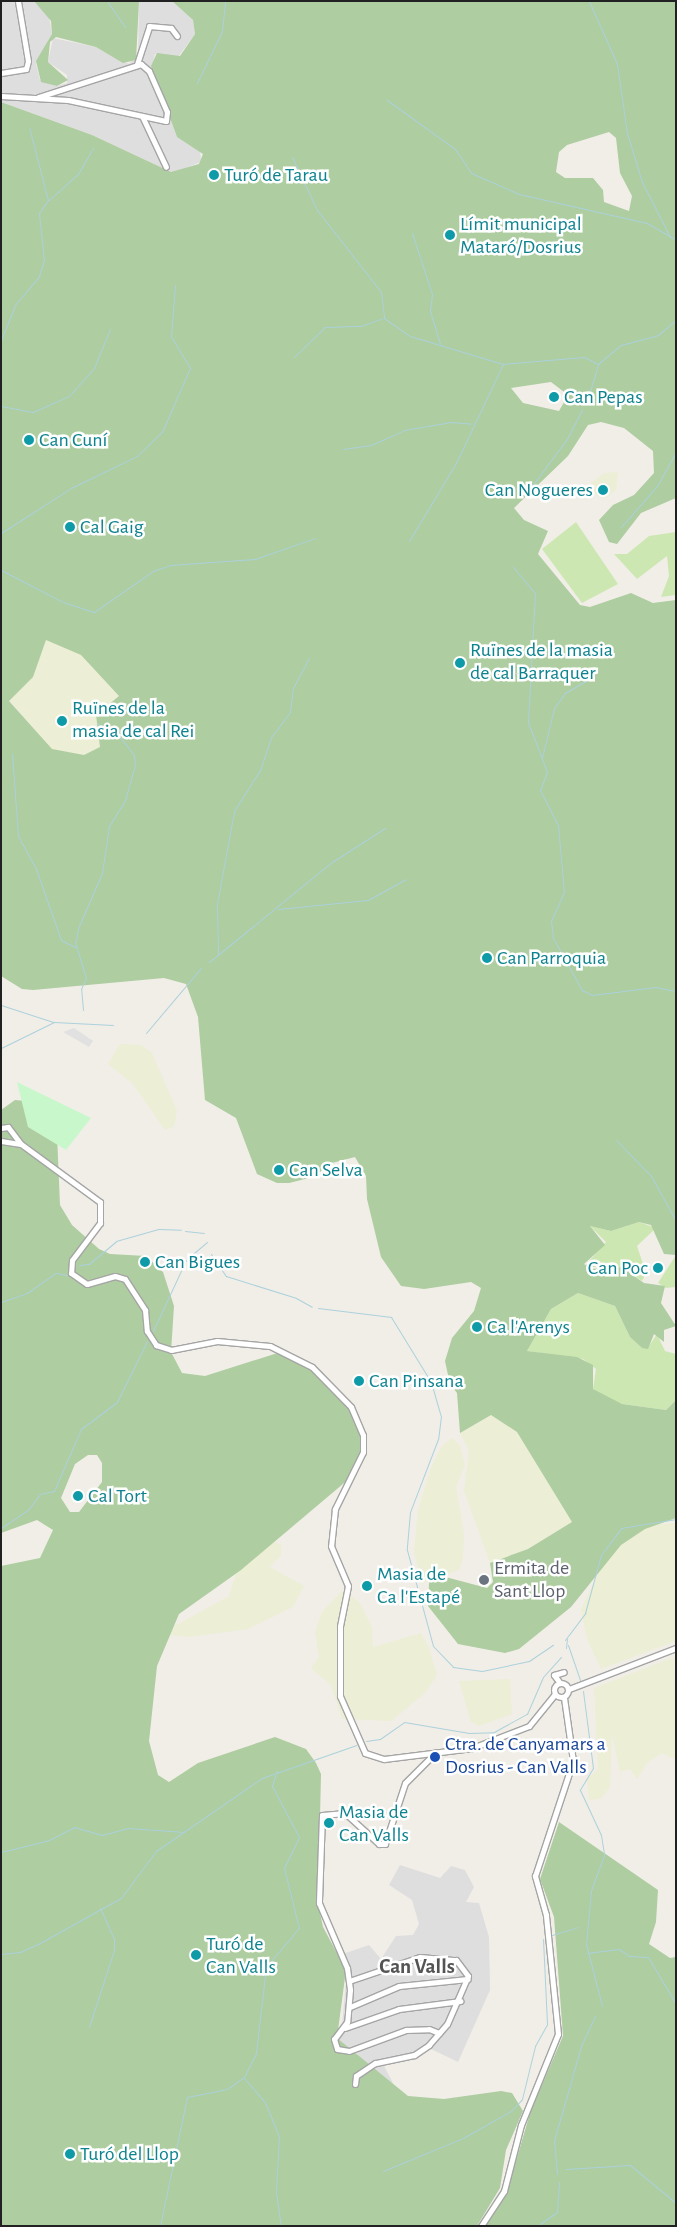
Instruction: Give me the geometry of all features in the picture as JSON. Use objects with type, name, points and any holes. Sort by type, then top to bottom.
[{"type":"street","points":[[1,73],[26,70],[28,61],[18,1]]},
{"type":"street","points":[[136,64],[148,26],[170,28],[176,36]]},
{"type":"street","points":[[1,96],[38,97],[166,121],[167,112],[149,71],[136,64],[38,97]]},
{"type":"street","points":[[142,116],[166,167]]},
{"type":"street","points":[[1,1128],[8,1127],[21,1144],[100,1202],[100,1223],[72,1260],[71,1273],[87,1284],[115,1276],[125,1279],[145,1310],[147,1331],[156,1345],[171,1350],[217,1341],[270,1346],[312,1367],[351,1407],[363,1435],[363,1452],[336,1510],[331,1546],[348,1586],[340,1626],[340,1696],[365,1753],[373,1758],[432,1755],[518,1733],[541,1714],[560,1683]]},
{"type":"street","points":[[1,1141],[21,1144]]},
{"type":"street","points":[[481,2226],[504,2191],[521,2125],[558,2034],[546,1915],[535,1876],[573,1761],[564,1698],[569,1690],[676,1648]]},
{"type":"street","points":[[564,1672],[554,1675],[569,1690]]},
{"type":"street","points":[[554,1694],[564,1698]]},
{"type":"street","points":[[345,2028],[350,2007],[349,1981],[320,1904],[322,1815],[345,1813],[379,1844],[385,1844],[405,1783],[432,1755]]},
{"type":"street","points":[[349,1981],[420,1957],[456,1960],[468,1979]]},
{"type":"street","points":[[355,2084],[356,2076],[370,2066],[414,2055],[439,2033],[460,2001],[468,1979]]},
{"type":"street","points":[[350,2007],[399,1986],[468,1979]]},
{"type":"street","points":[[439,2033],[430,2029],[406,2030],[340,2051],[334,2039],[345,2028],[399,2009],[460,2001]]},
{"type":"shaded area","points":[[1,1],[34,1],[49,16],[52,34],[36,64],[40,80],[57,86],[67,83],[67,75],[48,62],[53,38],[96,47],[129,64],[138,52],[139,1],[172,1],[193,20],[195,34],[178,57],[155,54],[152,68],[177,137],[200,149],[201,162],[173,173],[92,135],[1,102]]},
{"type":"shaded area","points":[[74,1028],[93,1041],[89,1047],[63,1032]]},
{"type":"shaded area","points":[[400,1865],[440,1878],[451,1866],[465,1870],[474,1887],[466,1902],[479,1903],[489,1937],[490,1990],[458,2062],[431,2049],[416,2057],[383,2064],[393,2083],[364,2089],[357,2053],[342,2055],[331,2036],[342,2025],[346,1981],[337,1956],[369,1945],[381,1959],[396,1936],[413,1935],[419,1924],[412,1900],[389,1885]]},
{"type":"green space","points":[[34,1],[139,1],[136,60],[123,63],[96,47],[56,37],[50,42],[48,62],[68,80],[57,86],[41,82],[36,61],[52,34],[51,21]]},
{"type":"green space","points":[[172,1],[676,1],[676,498],[641,513],[617,544],[609,542],[599,520],[613,505],[634,495],[654,473],[653,451],[624,428],[601,422],[588,425],[568,456],[514,508],[524,520],[548,531],[538,554],[580,605],[590,607],[631,593],[653,603],[676,600],[676,1255],[664,1254],[651,1225],[639,1222],[611,1231],[590,1226],[605,1245],[584,1264],[592,1269],[621,1267],[644,1283],[665,1286],[661,1303],[676,1326],[664,1330],[664,1342],[654,1334],[648,1349],[642,1348],[630,1337],[615,1306],[578,1293],[551,1309],[527,1351],[577,1357],[593,1365],[593,1389],[622,1404],[666,1410],[676,1400],[676,1518],[645,1529],[621,1545],[571,1607],[519,1649],[505,1653],[458,1644],[428,1606],[429,1583],[438,1575],[487,1588],[493,1582],[490,1563],[528,1549],[572,1522],[517,1432],[491,1415],[460,1433],[457,1393],[450,1384],[445,1361],[452,1338],[474,1311],[481,1288],[471,1282],[424,1289],[401,1286],[381,1257],[367,1199],[366,1176],[355,1157],[332,1163],[313,1177],[289,1183],[277,1183],[257,1174],[236,1118],[205,1100],[198,1017],[186,984],[164,978],[33,990],[22,989],[1,976],[1,102],[92,135],[171,172],[199,164],[203,154],[177,137],[151,66],[157,53],[180,56],[195,34],[193,20]],"holes":[[[609,132],[616,138],[620,173],[632,196],[629,211],[604,202],[603,190],[593,178],[565,178],[556,172],[559,152],[567,145]],[[551,382],[568,395],[559,411],[523,403],[511,388]],[[46,640],[81,655],[119,696],[96,715],[100,747],[84,755],[52,749],[9,701],[33,677]]]},
{"type":"green space","points":[[618,472],[616,490],[605,498],[595,495],[591,483],[604,473]]},
{"type":"green space","points":[[576,522],[618,584],[582,603],[542,549]]},
{"type":"green space","points":[[676,532],[676,595],[661,597],[669,576],[667,556],[637,579],[614,554],[627,554],[649,536]]},
{"type":"green space","points":[[46,640],[81,655],[119,696],[96,715],[100,747],[84,755],[52,750],[9,700],[33,677]]},
{"type":"green space","points":[[120,1044],[141,1045],[152,1053],[177,1111],[174,1126],[165,1130],[133,1084],[108,1064]]},
{"type":"green space","points":[[17,1082],[91,1118],[66,1150],[28,1127]]},
{"type":"green space","points":[[15,1100],[26,1101],[57,1134],[60,1205],[72,1225],[99,1249],[110,1254],[146,1256],[163,1272],[174,1306],[171,1352],[182,1373],[205,1376],[284,1351],[315,1368],[361,1423],[364,1446],[350,1478],[241,1570],[179,1614],[157,1666],[149,1741],[158,1775],[169,1782],[198,1763],[275,1737],[306,1749],[316,1763],[321,1774],[318,1904],[323,1927],[346,1970],[337,2038],[408,2096],[444,2099],[501,2091],[512,2093],[523,2111],[506,2150],[500,2188],[477,2226],[1,2226],[1,1566],[40,1558],[53,1530],[37,1520],[1,1533],[1,1110]],"holes":[[[88,1455],[97,1455],[102,1463],[102,1482],[79,1512],[70,1512],[61,1498],[75,1464]]]},
{"type":"green space","points":[[639,1222],[656,1228],[637,1246],[646,1273],[642,1281],[621,1267],[584,1267],[606,1242],[590,1226],[611,1231]]},
{"type":"green space","points":[[676,1255],[676,1287],[666,1288],[658,1283]]},
{"type":"green space","points":[[578,1293],[615,1306],[630,1337],[642,1348],[649,1346],[657,1334],[665,1351],[676,1354],[676,1400],[666,1410],[622,1404],[602,1396],[593,1389],[596,1369],[583,1359],[527,1351],[551,1309]]},
{"type":"green space","points":[[491,1415],[517,1432],[572,1522],[528,1549],[490,1563],[464,1491],[469,1451],[460,1433]]},
{"type":"green space","points":[[452,1438],[460,1445],[465,1465],[456,1487],[464,1534],[463,1558],[459,1570],[422,1583],[414,1552],[418,1510],[431,1468],[441,1447]]},
{"type":"green space","points":[[676,1523],[676,1641],[601,1669],[587,1639],[581,1609],[611,1547],[642,1525]]},
{"type":"green space","points":[[267,1537],[281,1545],[281,1555],[270,1567],[304,1586],[293,1607],[248,1629],[188,1637],[160,1634],[229,1596],[239,1565]]},
{"type":"green space","points":[[343,1590],[360,1603],[372,1627],[373,1647],[421,1633],[429,1648],[437,1675],[425,1693],[391,1721],[342,1719],[331,1685],[311,1668],[319,1657],[315,1632],[322,1612]]},
{"type":"green space","points":[[674,1657],[676,1760],[662,1753],[647,1763],[637,1779],[630,1769],[620,1772],[612,1734],[610,1787],[601,1799],[589,1800],[587,1779],[598,1769],[594,1688]]},
{"type":"green space","points":[[510,1679],[512,1714],[479,1726],[471,1722],[459,1681]]},
{"type":"green space","points":[[559,1822],[658,1890],[656,1922],[649,1944],[670,1958],[676,1957],[676,2226],[486,2226],[508,2188],[531,2110],[563,2036],[554,1917],[540,1879]]},
{"type":"waterway","points":[[107,1],[125,27]]},
{"type":"waterway","points":[[197,83],[222,31],[225,1]]},
{"type":"waterway","points":[[589,1],[617,64],[627,133],[642,182],[670,237]]},
{"type":"waterway","points":[[387,100],[455,149],[471,173],[519,194],[647,223],[676,240]]},
{"type":"waterway","points":[[1,340],[15,305],[39,276],[44,260],[39,213],[48,200],[29,127]]},
{"type":"waterway","points":[[49,200],[78,174],[93,148]]},
{"type":"waterway","points":[[292,157],[317,210],[381,292],[384,318],[410,336],[503,364],[584,357],[598,364],[621,345],[658,335],[676,320]]},
{"type":"waterway","points":[[412,233],[432,294],[430,311],[440,343]]},
{"type":"waterway","points":[[1,533],[71,488],[137,456],[162,432],[190,368],[171,336],[175,285]]},
{"type":"waterway","points":[[294,357],[325,327],[361,326],[383,318]]},
{"type":"waterway","points":[[1,406],[33,412],[69,396],[94,368],[110,329]]},
{"type":"waterway","points":[[409,541],[456,463],[503,364]]},
{"type":"waterway","points":[[587,401],[598,364]]},
{"type":"waterway","points":[[525,495],[567,439],[582,410]]},
{"type":"waterway","points":[[343,449],[371,445],[404,430],[451,422],[472,424]]},
{"type":"waterway","points":[[621,527],[657,486],[676,452]]},
{"type":"waterway","points":[[1,570],[63,602],[94,612],[153,571],[170,565],[255,559],[315,538]]},
{"type":"waterway","points":[[513,567],[535,593],[528,722],[547,772],[540,790],[558,825],[564,892],[551,921],[553,938],[582,990],[592,995],[655,987],[676,991]]},
{"type":"waterway","points":[[209,962],[218,955],[217,904],[234,811],[260,770],[272,736],[290,712],[293,688],[309,658]]},
{"type":"waterway","points":[[542,758],[554,708],[565,693],[586,681]]},
{"type":"waterway","points":[[83,1010],[81,989],[86,978],[75,943],[79,926],[102,873],[109,826],[125,800],[135,766],[134,755],[120,737],[97,723]]},
{"type":"waterway","points":[[12,754],[18,836],[36,869],[61,940],[75,947]]},
{"type":"waterway","points":[[219,954],[332,862],[385,828]]},
{"type":"waterway","points":[[278,909],[368,900],[406,879]]},
{"type":"waterway","points":[[146,1033],[201,968]]},
{"type":"waterway","points":[[1,1005],[53,1022]]},
{"type":"waterway","points":[[1,1048],[54,1022],[113,1025]]},
{"type":"waterway","points":[[616,1140],[651,1176],[676,1221]]},
{"type":"waterway","points":[[79,1265],[89,1264],[116,1241],[158,1229],[181,1230]]},
{"type":"waterway","points":[[185,1231],[204,1233]]},
{"type":"waterway","points":[[188,1258],[207,1242]]},
{"type":"waterway","points":[[211,1254],[226,1276],[296,1298],[312,1307]]},
{"type":"waterway","points":[[153,1331],[186,1260]]},
{"type":"waterway","points":[[1,1302],[27,1293],[56,1273],[67,1275]]},
{"type":"waterway","points":[[318,1308],[391,1317],[431,1382],[441,1416],[438,1439],[410,1512],[407,1550],[433,1646],[453,1667],[482,1671],[529,1661],[553,1645]]},
{"type":"waterway","points":[[1,1528],[28,1510],[40,1494],[54,1491],[81,1429],[117,1402],[147,1341]]},
{"type":"waterway","points":[[565,1640],[585,1613],[601,1555],[621,1528],[676,1519]]},
{"type":"waterway","points":[[566,1648],[567,1639]]},
{"type":"waterway","points":[[568,1645],[581,1682]]},
{"type":"waterway","points":[[366,1741],[380,1739],[404,1722],[469,1733],[494,1732],[527,1714],[543,1677],[561,1657]]},
{"type":"waterway","points":[[583,1691],[593,1768],[580,1790],[601,1835],[604,1855],[591,1890],[586,1944],[602,2006]]},
{"type":"waterway","points":[[1,1954],[20,1952],[40,1943],[121,1898],[156,1851],[262,1778],[356,1745]]},
{"type":"waterway","points":[[160,2226],[187,2097],[227,2089],[244,2077],[256,2053],[266,1967],[299,1928],[284,1868],[299,1837],[272,1786],[277,1771]]},
{"type":"waterway","points":[[1,1852],[49,1840],[74,1827],[102,1835],[128,1828],[184,1832]]},
{"type":"waterway","points":[[89,2027],[114,1950],[114,1939],[100,1908]]},
{"type":"waterway","points":[[552,1935],[578,1927]]},
{"type":"waterway","points":[[383,2171],[463,2138],[511,2111],[522,2099],[535,2046],[547,2024],[543,1939]]},
{"type":"waterway","points":[[587,1953],[619,1949],[629,1956],[648,1957],[676,2004]]},
{"type":"waterway","points":[[557,2174],[554,2141],[581,2046],[595,2016]]},
{"type":"waterway","points":[[244,2078],[265,2102],[279,2136],[276,2192],[281,2226]]},
{"type":"waterway","points":[[566,2169],[630,2165],[676,2203]]},
{"type":"waterway","points":[[537,2226],[557,2212],[559,2182]]},
{"type":"place","name":"Turó de Tarau","points":[[214,175]]},
{"type":"place","name":"Límit municipal Mataró/Dosrius","points":[[450,235]]},
{"type":"place","name":"Can Pepas","points":[[554,397]]},
{"type":"place","name":"Can Cuní","points":[[29,440]]},
{"type":"place","name":"Can Nogueres","points":[[603,490]]},
{"type":"place","name":"Cal Gaig","points":[[70,527]]},
{"type":"place","name":"Ruïnes de la masia de cal Barraquer","points":[[460,663]]},
{"type":"place","name":"Ruïnes de la masia de cal Rei","points":[[62,721]]},
{"type":"place","name":"Can Parroquia","points":[[487,958]]},
{"type":"place","name":"Can Selva","points":[[279,1170]]},
{"type":"place","name":"Can Bigues","points":[[145,1262]]},
{"type":"place","name":"Can Poc","points":[[658,1268]]},
{"type":"place","name":"Ca l'Arenys","points":[[477,1327]]},
{"type":"place","name":"Can Pinsana","points":[[359,1381]]},
{"type":"place","name":"Cal Tort","points":[[78,1496]]},
{"type":"place","name":"Ermita de Sant Llop","points":[[484,1580]]},
{"type":"place","name":"Masia de Ca l'Estapé","points":[[367,1586]]},
{"type":"place","name":"Ctra. de Canyamars a Dosrius - Can Valls","points":[[435,1757]]},
{"type":"place","name":"Masia de Can Valls","points":[[329,1823]]},
{"type":"place","name":"Turó de Can Valls","points":[[196,1955]]},
{"type":"place","name":"Turó del Llop","points":[[70,2154]]},
{"type":"district","name":"Can Valls","points":[[417,1967]]}]
